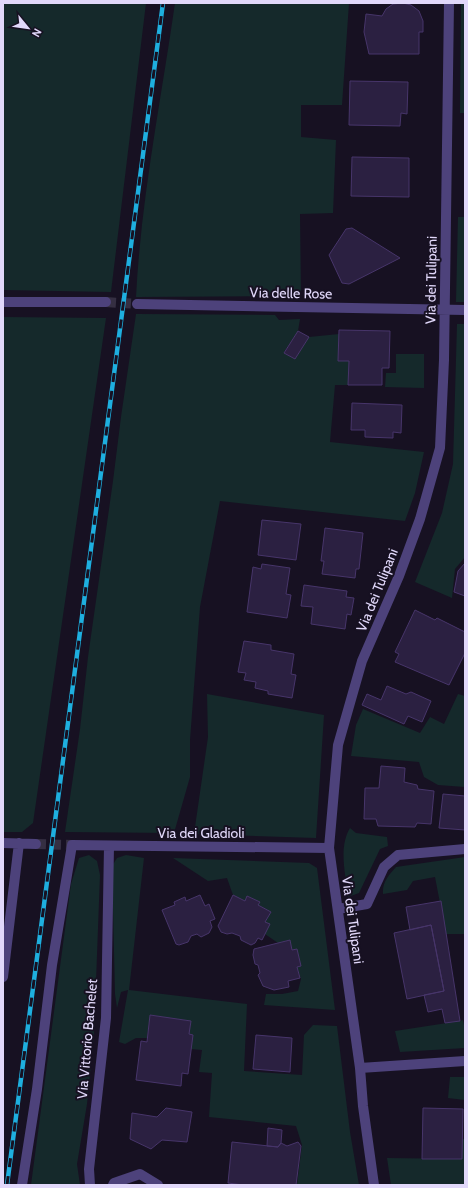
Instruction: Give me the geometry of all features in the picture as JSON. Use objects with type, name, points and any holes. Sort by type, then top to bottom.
[{"type":"street","name":"Via dei Tulipani","points":[[374,1185],[363,1106],[360,1068],[329,848],[338,745],[362,661],[399,576],[420,519],[440,448],[444,360],[449,3]]},
{"type":"street","points":[[3,302],[106,302]]},
{"type":"street","name":"Via delle Rose","points":[[137,304],[465,310]]},
{"type":"street","points":[[3,843],[36,844]]},
{"type":"street","points":[[3,977],[20,843]]},
{"type":"street","name":"Via dei Gladioli","points":[[22,1185],[52,965],[72,845],[329,848]]},
{"type":"street","name":"Via Vittorio Bachelet","points":[[90,1185],[89,1169],[106,1018],[108,846]]},
{"type":"street","points":[[338,909],[366,904],[384,867],[398,855],[465,849]]},
{"type":"street","points":[[360,1068],[465,1061]]},
{"type":"street","points":[[114,1185],[114,1183],[140,1174],[158,1185]]},
{"type":"green space","points":[[3,3],[146,3],[111,292],[3,290]]},
{"type":"green space","points":[[175,3],[349,3],[342,105],[301,105],[301,137],[336,140],[333,213],[300,214],[301,296],[136,297],[142,223]]},
{"type":"green space","points":[[461,3],[465,3],[465,113],[460,113]]},
{"type":"green space","points":[[458,217],[465,217],[465,302],[456,302]]},
{"type":"green space","points":[[136,314],[275,315],[279,320],[300,319],[298,331],[284,352],[295,359],[309,337],[339,334],[338,361],[349,361],[348,385],[335,385],[330,442],[424,452],[415,493],[405,521],[220,501],[200,607],[190,740],[190,777],[174,833],[65,832],[80,729],[88,657]]},
{"type":"green space","points":[[3,317],[106,318],[33,823],[22,832],[3,832]]},
{"type":"green space","points":[[457,324],[465,324],[465,557],[455,569],[452,598],[415,582],[442,513],[453,464]]},
{"type":"green space","points":[[396,354],[424,354],[424,388],[385,387],[386,373],[396,373]]},
{"type":"green space","points":[[207,694],[324,715],[316,838],[194,834],[208,737]]},
{"type":"green space","points":[[458,694],[465,696],[465,787],[438,785],[424,777],[419,762],[351,756],[356,725],[363,709],[420,733],[430,717],[444,724]]},
{"type":"green space","points":[[350,828],[356,833],[387,837],[388,846],[380,849],[359,893],[348,897],[344,862],[344,844]]},
{"type":"green space","points":[[89,855],[97,861],[100,875],[94,1035],[87,1104],[77,1164],[80,1185],[31,1185],[71,884],[79,858]]},
{"type":"green space","points":[[126,855],[144,858],[129,990],[247,1004],[244,1071],[302,1075],[304,1035],[313,1025],[337,1026],[350,1132],[359,1185],[297,1185],[302,1145],[296,1126],[209,1117],[212,1073],[199,1072],[202,1050],[191,1049],[189,1034],[191,1021],[150,1015],[147,1038],[136,1038],[125,1044],[119,1042],[128,990],[121,992],[117,1008],[115,994],[112,866],[117,858]]},
{"type":"green space","points":[[465,857],[465,934],[446,934],[435,877],[413,881],[407,890],[383,894],[385,882],[396,867]]},
{"type":"green space","points":[[173,858],[309,863],[317,868],[335,1010],[264,1005],[266,994],[282,994],[298,991],[301,979],[297,967],[301,966],[297,949],[292,950],[289,940],[278,943],[265,934],[265,922],[271,912],[258,905],[259,903],[247,896],[245,901],[233,895],[227,878],[208,881]]},
{"type":"green space","points":[[463,1020],[465,1030],[465,1048],[400,1052],[395,1031]]},
{"type":"green space","points":[[450,1077],[465,1077],[465,1100],[448,1098]]},
{"type":"green space","points":[[463,1139],[465,1139],[465,1185],[391,1185],[387,1158],[461,1159]]},
{"type":"building","points":[[403,3],[411,5],[419,11],[423,21],[423,32],[419,32],[419,54],[369,54],[364,32],[366,14],[382,16],[386,9],[393,4]]},
{"type":"building","points":[[350,81],[408,82],[407,114],[401,113],[400,126],[349,125]]},
{"type":"building","points":[[352,157],[409,158],[409,197],[351,196]]},
{"type":"building","points":[[352,228],[400,258],[349,284],[342,283],[329,255],[346,229]]},
{"type":"building","points":[[339,330],[390,331],[389,368],[382,368],[382,385],[348,385],[349,361],[338,361]]},
{"type":"building","points":[[298,331],[309,337],[295,359],[284,353]]},
{"type":"building","points":[[352,403],[402,405],[401,433],[393,432],[393,438],[365,437],[365,430],[351,430]]},
{"type":"building","points":[[262,520],[301,524],[296,560],[258,555]]},
{"type":"building","points":[[325,528],[363,533],[359,569],[356,569],[355,578],[322,574],[324,561],[321,561]]},
{"type":"building","points":[[465,563],[465,596],[454,592],[458,571]]},
{"type":"building","points":[[262,564],[290,568],[286,594],[291,595],[287,618],[247,612],[253,567],[261,569]]},
{"type":"building","points":[[304,585],[347,591],[346,597],[354,598],[351,615],[347,614],[345,629],[311,624],[313,607],[301,606]]},
{"type":"building","points":[[415,610],[435,620],[437,618],[465,632],[465,653],[449,685],[395,662],[399,654],[395,652]]},
{"type":"building","points":[[244,641],[271,645],[271,650],[294,654],[291,674],[296,675],[292,698],[268,694],[268,691],[255,688],[256,682],[244,680],[246,673],[238,672]]},
{"type":"building","points":[[387,686],[406,694],[411,692],[431,701],[422,722],[408,716],[404,724],[362,705],[367,694],[381,700]]},
{"type":"building","points":[[381,766],[405,768],[404,782],[417,785],[418,789],[434,791],[431,824],[417,823],[415,827],[378,826],[376,819],[364,819],[365,788],[379,788]]},
{"type":"building","points":[[443,794],[465,796],[465,830],[439,828]]},
{"type":"building","points":[[200,895],[205,906],[209,904],[215,919],[210,921],[212,927],[209,933],[201,937],[197,934],[191,936],[188,942],[179,945],[176,944],[162,910],[175,905],[174,902],[185,897],[186,901]]},
{"type":"building","points":[[233,895],[245,901],[247,896],[260,902],[258,905],[271,912],[265,922],[270,924],[262,940],[258,938],[255,943],[251,945],[241,940],[240,936],[232,933],[227,934],[221,932],[218,926]]},
{"type":"building","points":[[441,901],[460,1021],[445,1023],[442,1009],[428,1012],[424,995],[444,991],[431,925],[410,930],[406,907]]},
{"type":"building","points":[[431,925],[444,991],[407,999],[394,933]]},
{"type":"building","points":[[290,940],[292,950],[297,949],[301,966],[297,967],[300,978],[288,981],[289,987],[274,990],[263,986],[258,975],[260,973],[258,965],[255,964],[253,955],[254,949]]},
{"type":"building","points":[[150,1015],[191,1021],[189,1034],[193,1035],[188,1074],[182,1073],[181,1086],[136,1080],[141,1041],[147,1042]]},
{"type":"building","points":[[256,1035],[292,1038],[290,1072],[253,1069]]},
{"type":"building","points":[[166,1108],[192,1112],[187,1142],[162,1140],[151,1149],[130,1139],[132,1113],[157,1117]]},
{"type":"building","points":[[423,1108],[463,1109],[462,1159],[422,1159]]},
{"type":"building","points":[[268,1128],[282,1130],[281,1143],[278,1147],[267,1146]]},
{"type":"building","points":[[232,1142],[278,1147],[281,1143],[287,1146],[298,1142],[301,1146],[296,1185],[243,1185],[228,1183]]},
{"type":"tunnel","points":[[106,302],[137,304]]},
{"type":"tunnel","points":[[36,844],[72,845]]},
{"type":"railway","points":[[7,1185],[163,3]]}]
